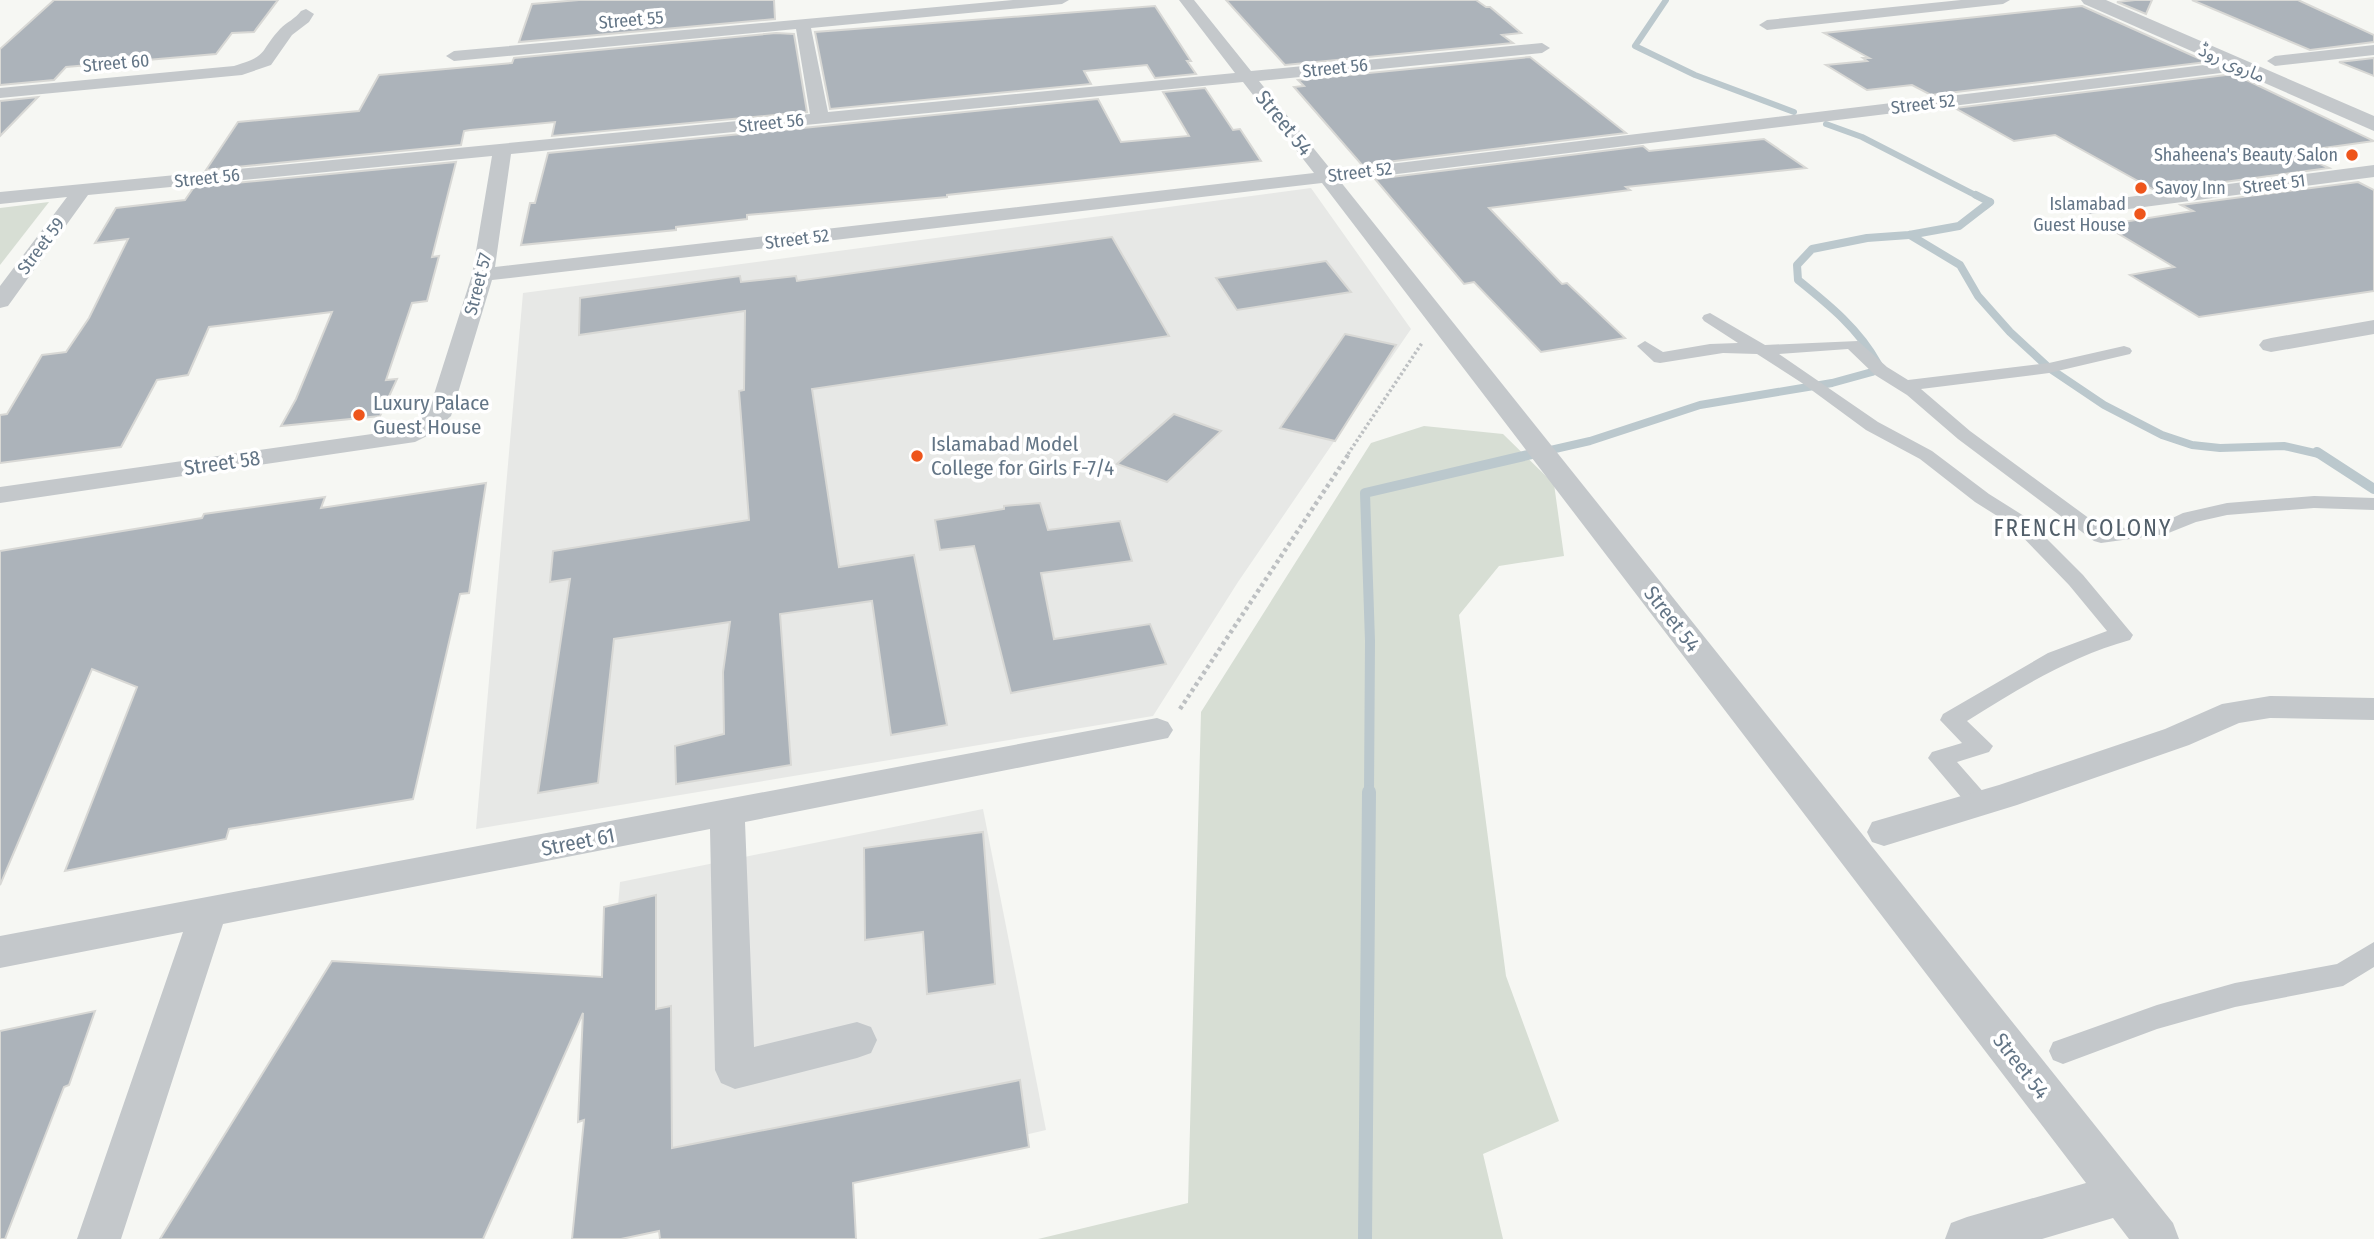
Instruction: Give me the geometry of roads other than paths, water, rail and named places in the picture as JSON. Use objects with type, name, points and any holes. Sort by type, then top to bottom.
[{"type":"street","name":"Street 55","points":[[454,56],[1062,0]]},
{"type":"street","name":"Street 54","points":[[1186,0],[1438,318],[2157,1239]]},
{"type":"street","points":[[1767,24],[2003,0]]},
{"type":"street","name":"ماروی روڈ","points":[[2091,0],[2374,124]]},
{"type":"street","name":"ماروی روڈ","points":[[2133,0],[2374,104]]},
{"type":"street","name":"Street 60","points":[[0,93],[236,71],[265,62],[286,33],[306,15]]},
{"type":"street","points":[[803,24],[820,118]]},
{"type":"street","name":"Street 56","points":[[0,198],[1542,48]]},
{"type":"street","points":[[2237,66],[2374,50]]},
{"type":"street","name":"Street 52","points":[[483,275],[1327,177],[2237,66]]},
{"type":"street","name":"Street 57","points":[[439,416],[483,275],[502,149]]},
{"type":"street","name":"Street 51","points":[[2090,208],[2374,171]]},
{"type":"street","name":"Street 59","points":[[0,301],[82,190]]},
{"type":"street","points":[[1710,318],[1808,379],[1872,426],[1926,456],[1982,498],[2017,520],[2076,580],[2122,635],[2096,640],[2013,682],[1951,720],[1981,746],[1940,758],[1981,803]]},
{"type":"street","points":[[2271,345],[2374,327]]},
{"type":"street","points":[[1645,346],[1660,358],[1710,348],[1747,347],[1761,350],[1852,344],[1874,365],[1964,435],[2101,537],[2166,528],[2190,517],[2227,509],[2314,502],[2372,504]]},
{"type":"street","points":[[1904,386],[2049,368],[2124,351]]},
{"type":"street","name":"Street 58","points":[[0,495],[405,436],[422,429],[439,416]]},
{"type":"street","points":[[1884,832],[1981,803],[2177,737],[2233,712],[2270,707],[2374,709]]},
{"type":"street","name":"Street 61","points":[[0,952],[1157,730]]},
{"type":"street","points":[[727,813],[735,1070],[857,1040]]},
{"type":"street","points":[[99,1239],[208,914]]},
{"type":"street","points":[[2063,1051],[2157,1017],[2235,995],[2343,974],[2374,953]]},
{"type":"street","points":[[1967,1239],[2122,1194]]},
{"type":"waterway","points":[[1666,0],[1635,46],[1695,75],[1794,112]]},
{"type":"waterway","points":[[1826,124],[1862,137],[1979,197]]},
{"type":"waterway","points":[[1976,195],[1990,202]]},
{"type":"waterway","points":[[1533,454],[1590,441],[1700,405],[1832,383],[1872,372],[1878,364],[1870,351],[1842,318],[1798,280],[1797,265],[1812,249],[1867,238],[1909,235],[1959,226],[1990,202]]},
{"type":"waterway","points":[[1985,206],[1990,202]]},
{"type":"waterway","points":[[1910,235],[1960,265],[1978,296],[2010,332],[2049,368],[2104,405],[2162,435],[2192,445],[2220,448],[2284,446],[2319,454]]},
{"type":"waterway","points":[[1369,793],[1370,641],[1365,493],[1541,452]]},
{"type":"waterway","points":[[2317,452],[2374,489]]},
{"type":"waterway","points":[[1365,1239],[1369,792]]},
{"type":"place","name":"Shaheena's Beauty Salon","points":[[2352,155]]},
{"type":"place","name":"Savoy Inn","points":[[2141,188]]},
{"type":"place","name":"Islamabad Guest House","points":[[2140,214]]},
{"type":"place","name":"Luxury Palace Guest House","points":[[359,415]]},
{"type":"place","name":"Islamabad Model College for Girls F-7/4","points":[[917,456]]},
{"type":"district","name":"FRENCH COLONY","points":[[2083,528]]}]
